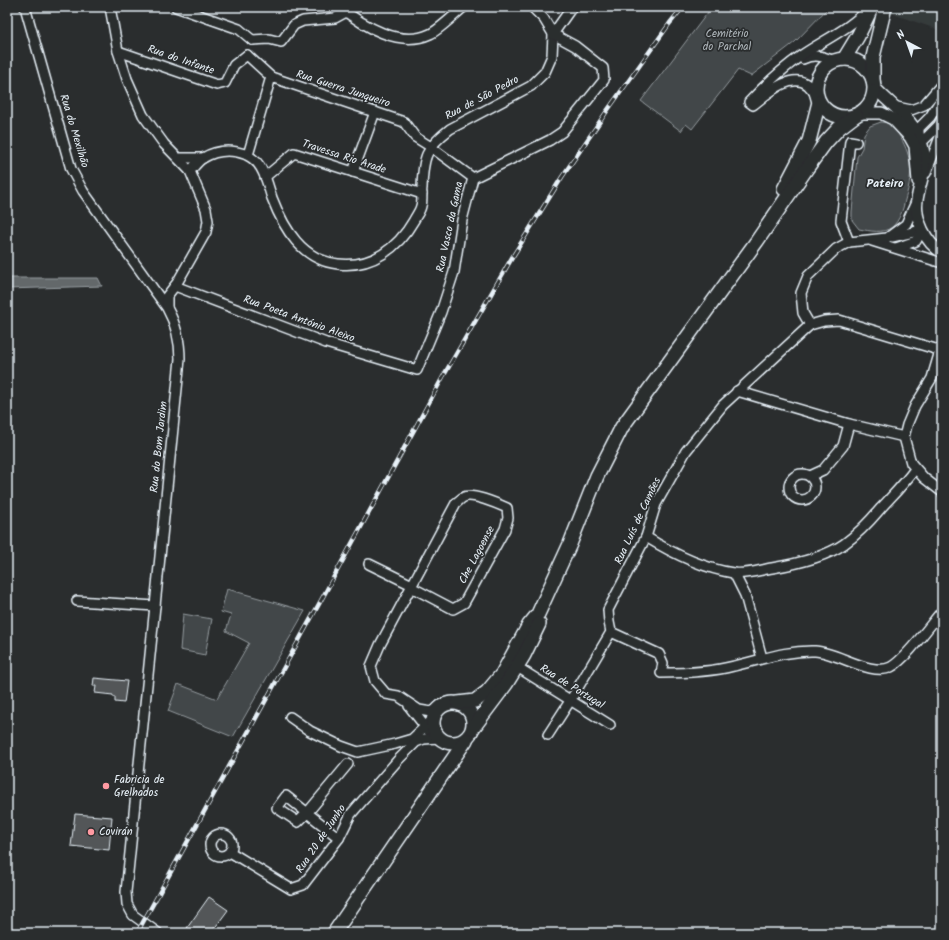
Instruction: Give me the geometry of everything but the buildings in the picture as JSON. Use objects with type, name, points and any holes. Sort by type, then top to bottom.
[{"type":"main road","points":[[757,240],[809,141],[818,98],[816,85],[819,75],[825,67],[839,60],[858,36],[871,7]]},
{"type":"main road","points":[[399,837],[446,758],[446,748],[438,739],[433,726],[429,722],[437,710],[441,707],[448,704],[475,701],[487,692],[502,674],[529,625],[538,614],[570,544],[596,476],[622,427],[826,142],[839,128],[859,114],[870,103],[874,92],[873,57],[885,7]]},
{"type":"main road","points":[[839,60],[854,60],[863,65],[870,72],[873,83]]},
{"type":"main road","points":[[818,98],[827,112],[836,116],[846,118],[859,114]]},
{"type":"main road","points":[[334,933],[473,728],[506,684],[524,655],[564,571],[570,544]]},
{"type":"main road","points":[[458,703],[466,707],[471,713],[474,722],[473,728]]},
{"type":"main road","points":[[438,739],[454,744],[466,740]]},
{"type":"street","name":"Rua do Mexilhão","points":[[25,7],[71,169],[83,191],[167,308]]},
{"type":"street","points":[[110,7],[118,50],[127,79],[143,115],[164,144],[190,171],[206,208],[208,221],[206,232],[193,257],[167,296],[167,308]]},
{"type":"street","points":[[176,7],[239,29],[252,40],[269,39],[281,42],[294,25],[303,21],[335,18],[343,10],[363,24],[379,31],[394,36],[411,38],[430,34],[464,7]]},
{"type":"street","points":[[532,7],[544,19],[553,34],[572,7]]},
{"type":"street","points":[[818,98],[807,84],[795,80],[785,82],[753,105],[749,102],[767,83],[787,66],[854,22],[871,7]]},
{"type":"street","name":"Rua de São Pedro","points":[[248,155],[263,171],[280,216],[298,245],[316,258],[337,264],[356,265],[388,252],[402,238],[412,223],[422,206],[424,159],[431,146],[438,138],[450,129],[531,86],[545,72],[552,56],[553,34]]},
{"type":"street","name":"Rua Vasco da Gama","points":[[417,370],[441,312],[454,272],[462,220],[474,178],[550,140],[562,132],[604,80],[603,68],[575,46],[553,34]]},
{"type":"street","points":[[248,55],[252,40]]},
{"type":"street","name":"Rua do Infante","points":[[118,50],[217,85],[225,84],[234,65],[248,55]]},
{"type":"street","name":"Rua Guerra Junqueiro","points":[[248,55],[271,77],[404,122],[415,137],[431,146],[474,178]]},
{"type":"street","points":[[787,66],[811,55],[839,60]]},
{"type":"street","points":[[190,171],[203,158],[215,153],[229,150],[248,155],[271,77]]},
{"type":"street","points":[[873,83],[884,98],[897,108],[915,129],[919,189]]},
{"type":"street","points":[[897,108],[911,110],[924,105],[942,84]]},
{"type":"street","points":[[915,140],[919,128],[930,117],[942,98]]},
{"type":"street","points":[[353,172],[375,112]]},
{"type":"street","points":[[859,114],[881,113],[893,120],[915,140],[924,140],[939,125],[942,118]]},
{"type":"street","points":[[887,238],[906,224],[916,202],[919,189],[942,132]]},
{"type":"street","points":[[849,242],[841,221],[850,141],[856,142]]},
{"type":"street","name":"Travessa Rio Arade","points":[[265,177],[294,153],[422,194]]},
{"type":"street","points":[[178,158],[203,158]]},
{"type":"street","points":[[916,202],[922,230],[928,241],[937,250],[942,252]]},
{"type":"street","points":[[922,230],[887,238],[849,242],[836,249],[808,276],[802,293],[803,313],[810,325],[824,321],[839,320],[941,351],[932,378],[915,406],[904,436],[911,464],[924,478],[942,492]]},
{"type":"street","points":[[896,248],[916,241],[922,230]]},
{"type":"street","points":[[867,240],[939,262],[942,261]]},
{"type":"street","name":"Rua Poeta António Aleixo","points":[[175,286],[326,343],[417,370]]},
{"type":"street","name":"Rua do Bom Jardim","points":[[158,933],[133,915],[127,904],[126,892],[180,359],[180,342],[174,320],[167,308]]},
{"type":"street","name":"Rua Luís de Camões","points":[[611,632],[608,610],[646,537],[656,504],[686,451],[723,405],[810,325]]},
{"type":"street","points":[[737,391],[849,424],[904,436]]},
{"type":"street","points":[[810,476],[823,470],[843,446],[849,424]]},
{"type":"street","points":[[646,537],[671,552],[712,568],[734,573],[784,566],[819,556],[843,544],[862,529],[915,469]]},
{"type":"street","name":"Che Lagoense","points":[[369,564],[411,586],[453,610],[464,604],[505,529],[508,518],[506,508],[472,496],[464,496],[456,503],[411,586],[380,645],[371,666],[375,681],[386,694]]},
{"type":"street","points":[[734,573],[745,595],[762,658]]},
{"type":"street","points":[[76,601],[155,606]]},
{"type":"street","points":[[548,735],[611,632],[659,654],[663,663],[662,674],[702,672],[733,667],[788,652],[816,651],[843,658],[872,670],[880,670],[890,667],[903,657],[942,611]]},
{"type":"street","name":"Rua de Portugal","points":[[522,670],[610,725]]},
{"type":"street","points":[[386,694],[398,696],[419,710],[431,712],[441,707]]},
{"type":"street","points":[[290,717],[310,731],[341,746],[358,752],[394,744],[412,738],[429,722],[411,708],[386,694]]},
{"type":"street","points":[[394,744],[416,742],[424,739],[438,739]]},
{"type":"street","name":"Rua 20 de Junho","points":[[230,852],[291,889],[303,885],[339,838],[351,814],[398,760],[416,742]]},
{"type":"street","points":[[394,744],[398,760]]},
{"type":"street","points":[[339,838],[308,812],[348,764]]},
{"type":"shaded area","points":[[885,7],[942,7],[942,31],[884,11]]},
{"type":"shaded area","points":[[7,278],[98,278],[102,286],[7,289]]},
{"type":"green space","name":"Cemitério do Parchal","points":[[712,7],[829,7],[795,42],[751,76],[738,70],[692,129],[686,124],[681,131],[641,101]]},
{"type":"green space","points":[[881,122],[889,123],[903,141],[911,171],[903,207],[895,224],[885,231],[868,231],[859,229],[852,220],[857,157],[862,148],[864,134],[870,126]]},
{"type":"green space","points":[[227,589],[305,611],[233,737],[168,711],[178,684],[217,699],[249,643],[226,631],[231,615],[221,612]]},
{"type":"green space","points":[[183,614],[212,619],[205,655],[180,650]]},
{"type":"railway","points":[[137,933],[444,375],[513,256],[562,177],[607,111],[683,7]]},
{"type":"place","name":"Fabricia de Grelhados","points":[[106,786]]},
{"type":"place","name":"Covirán","points":[[91,832]]},
{"type":"district","name":"Pateiro","points":[[885,183]]}]
